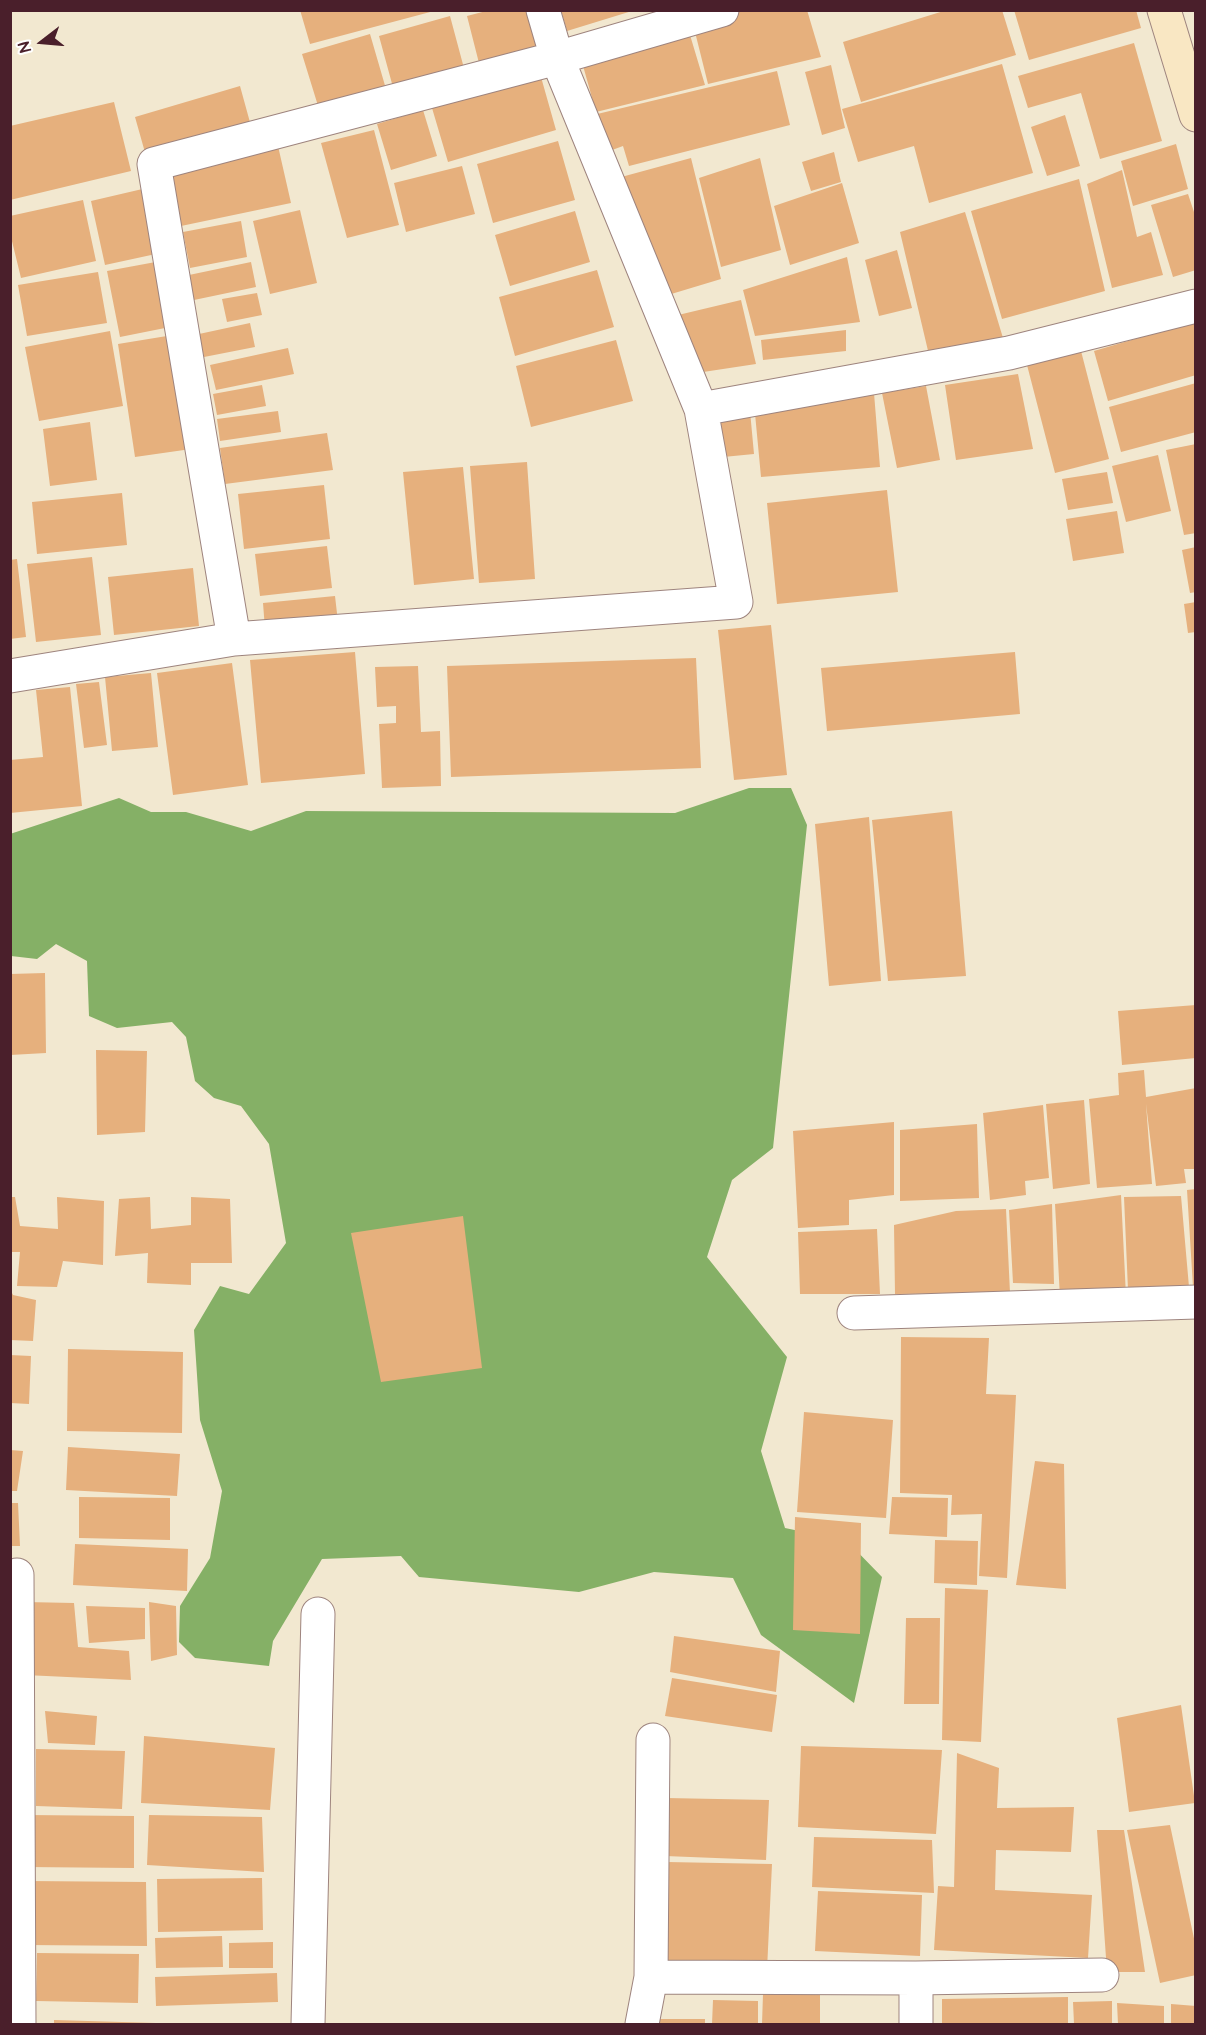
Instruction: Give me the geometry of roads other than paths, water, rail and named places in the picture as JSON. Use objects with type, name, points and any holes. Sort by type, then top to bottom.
[{"type":"main road","points":[[1164,10],[1196,115]]},
{"type":"street","points":[[10,676],[234,639],[736,602],[701,409],[557,58],[543,10]]},
{"type":"street","points":[[234,639],[154,164],[557,58],[722,10]]},
{"type":"street","points":[[701,409],[1010,353],[1196,306]]},
{"type":"street","points":[[854,1313],[1196,1302]]},
{"type":"street","points":[[17,1575],[18,2025]]},
{"type":"street","points":[[308,2025],[318,1614]]},
{"type":"street","points":[[642,2025],[651,1977],[653,1740]]},
{"type":"street","points":[[651,1977],[916,1978],[1102,1975]]},
{"type":"street","points":[[916,1978],[916,2025]]}]
